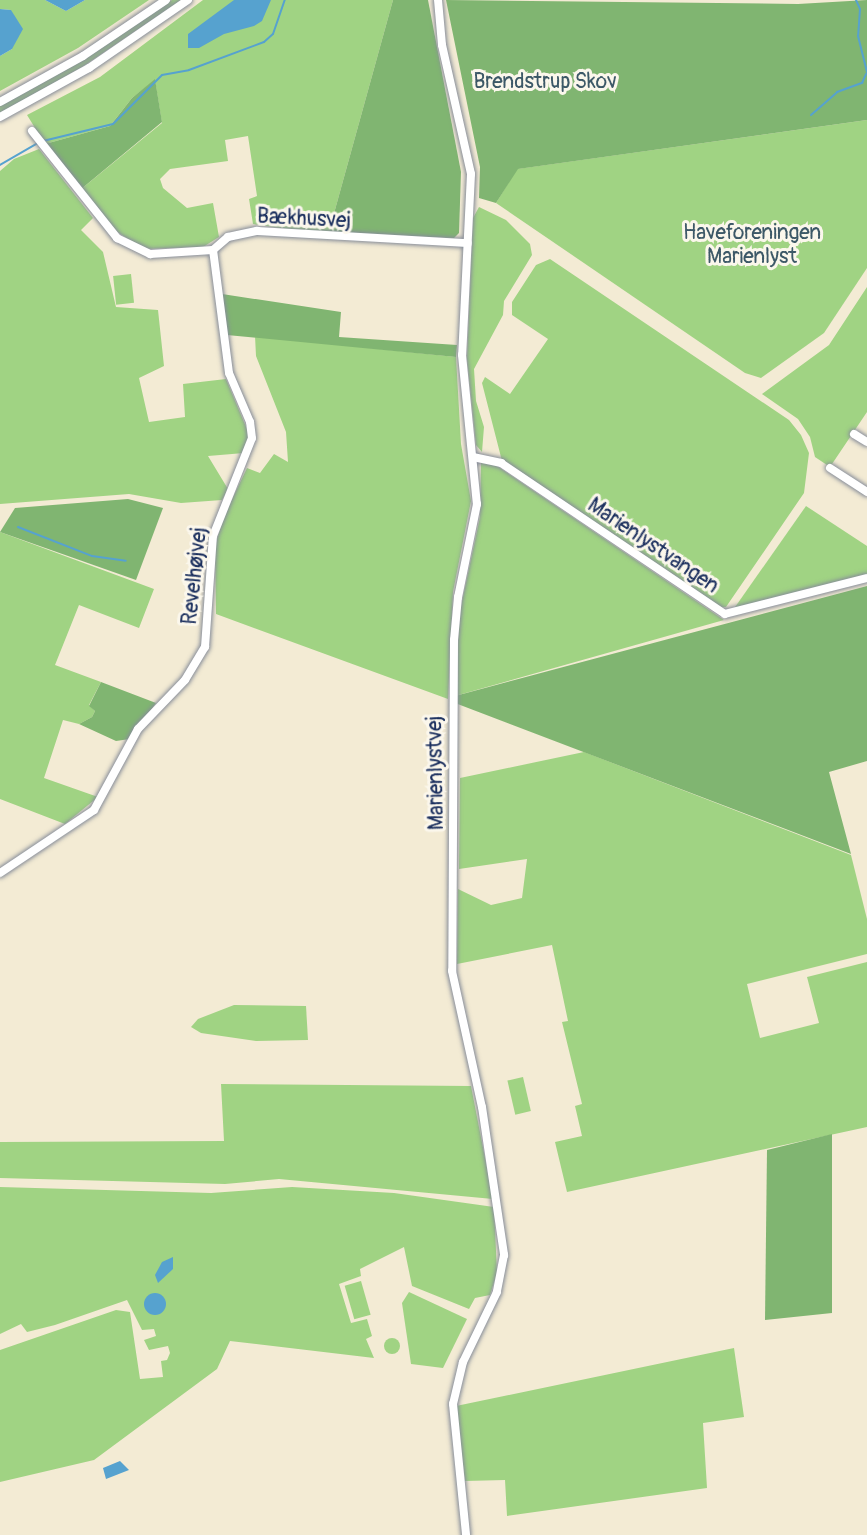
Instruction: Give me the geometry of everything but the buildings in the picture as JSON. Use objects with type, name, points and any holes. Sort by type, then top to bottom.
[{"type":"street","points":[[0,102],[83,56],[166,0]]},
{"type":"street","points":[[0,117],[108,56],[188,0]]},
{"type":"street","name":"Marienlystvej","points":[[438,0],[442,45],[469,158],[463,387],[477,504],[458,597],[454,640],[452,971],[482,1107],[504,1255],[497,1292],[454,1391],[453,1436],[466,1535]]},
{"type":"street","name":"Bækhusvej","points":[[32,131],[117,238],[150,254],[213,250],[228,237],[257,232],[468,243]]},
{"type":"street","name":"Revelhøjvej","points":[[0,873],[94,810],[138,729],[185,680],[205,647],[213,536],[252,438],[250,422],[229,373],[213,250]]},
{"type":"street","points":[[854,434],[867,442]]},
{"type":"street","name":"Marienlystvangen","points":[[473,457],[501,463],[725,614],[867,578]]},
{"type":"street","points":[[830,468],[867,492]]},
{"type":"green space","points":[[0,0],[45,0],[66,11],[85,0],[149,0],[78,48],[0,91],[0,56],[12,49],[11,10],[0,9]]},
{"type":"green space","points":[[172,0],[181,0],[82,67],[0,113],[0,106],[82,61]]},
{"type":"green space","points":[[203,0],[393,0],[328,235],[253,224],[249,199],[257,196],[248,136],[225,140],[228,161],[170,169],[160,179],[163,188],[187,208],[213,203],[219,237],[203,247],[143,249],[107,225],[80,190],[162,123],[155,80],[132,98],[110,126],[45,144],[27,115],[100,77]]},
{"type":"green space","name":"Brendstrup Skov","points":[[393,0],[428,0],[461,172],[459,233],[454,238],[328,235]]},
{"type":"green space","name":"Brendstrup Skov","points":[[446,0],[798,4],[867,0],[867,120],[518,169],[496,203],[479,198],[480,167]]},
{"type":"green space","points":[[155,79],[162,122],[80,190],[45,144],[110,126],[132,98]]},
{"type":"green space","name":"Haveforeningen Marienlyst","points":[[867,120],[867,268],[824,333],[761,378],[745,373],[496,203],[517,169]]},
{"type":"green space","points":[[39,149],[93,218],[81,230],[103,252],[116,307],[158,310],[164,366],[139,378],[149,422],[185,417],[183,384],[226,379],[249,434],[244,453],[208,456],[228,489],[222,500],[181,503],[129,494],[0,504],[0,171],[14,159]]},
{"type":"green space","points":[[479,207],[506,220],[530,244],[532,255],[504,301],[503,315],[474,369],[476,401],[484,427],[482,452],[476,445],[467,359],[473,218]]},
{"type":"green space","points":[[550,259],[789,420],[801,435],[809,453],[804,493],[726,607],[718,607],[502,461],[482,383],[485,377],[510,394],[548,339],[512,315],[512,302],[536,265]]},
{"type":"green space","points":[[131,274],[134,303],[116,305],[113,276]]},
{"type":"green space","points":[[867,287],[867,412],[830,467],[815,457],[810,437],[798,419],[762,394],[829,345]]},
{"type":"green space","points":[[222,294],[341,312],[339,337],[457,345],[456,357],[227,335]]},
{"type":"green space","points":[[255,336],[456,357],[461,444],[471,501],[453,592],[448,699],[216,614],[215,546],[224,516],[247,468],[260,473],[274,454],[288,462],[286,432],[256,356]]},
{"type":"green space","points":[[487,460],[724,620],[455,696],[460,611],[480,517],[481,463]]},
{"type":"green space","points":[[128,499],[163,508],[136,580],[0,532],[15,508]]},
{"type":"green space","points":[[806,506],[867,546],[867,575],[733,610]]},
{"type":"green space","points":[[0,532],[154,589],[139,628],[79,605],[55,665],[101,682],[89,705],[95,711],[92,717],[79,724],[63,720],[44,778],[98,797],[65,824],[0,799]]},
{"type":"green space","points":[[867,586],[867,761],[829,772],[851,854],[455,703],[455,696]]},
{"type":"green space","points":[[101,682],[156,703],[130,739],[116,741],[79,724],[92,717],[95,711],[89,706]]},
{"type":"green space","points":[[584,752],[851,855],[867,919],[867,954],[747,984],[760,1038],[819,1023],[807,977],[867,962],[867,1127],[567,1192],[555,1142],[582,1136],[575,1106],[582,1104],[562,1022],[568,1021],[552,945],[457,964],[458,889],[491,905],[522,898],[527,859],[459,869],[460,778]]},
{"type":"green space","points":[[234,1005],[306,1006],[308,1040],[256,1041],[201,1033],[191,1027],[198,1019]]},
{"type":"green space","points":[[523,1077],[531,1111],[515,1115],[507,1081]]},
{"type":"green space","points":[[221,1084],[471,1086],[493,1199],[279,1179],[225,1184],[0,1178],[0,1142],[224,1141]]},
{"type":"green space","points":[[832,1134],[832,1313],[765,1320],[767,1150]]},
{"type":"green space","points":[[0,1187],[211,1193],[292,1187],[394,1193],[494,1207],[497,1273],[490,1295],[475,1298],[469,1309],[412,1286],[404,1247],[360,1269],[361,1276],[339,1284],[351,1323],[367,1319],[372,1336],[366,1339],[374,1358],[230,1341],[217,1369],[94,1460],[0,1482],[0,1350],[116,1310],[130,1312],[140,1379],[163,1377],[161,1361],[167,1360],[170,1353],[168,1346],[149,1350],[144,1340],[156,1336],[154,1329],[142,1330],[127,1300],[55,1325],[27,1332],[21,1324],[0,1334]]},
{"type":"green space","points":[[361,1281],[371,1315],[354,1319],[345,1286]]},
{"type":"green space","points":[[409,1292],[467,1319],[443,1368],[411,1364],[402,1303]]},
{"type":"green space","points":[[392,1338],[400,1346],[392,1354],[384,1346]]},
{"type":"green space","points":[[734,1348],[744,1417],[703,1423],[707,1488],[507,1516],[505,1480],[465,1481],[456,1406]]},
{"type":"water","points":[[45,0],[85,0],[66,11]]},
{"type":"water","points":[[234,0],[271,0],[262,21],[254,26],[224,34],[199,48],[188,48],[188,34]]},
{"type":"water","points":[[0,9],[11,10],[23,29],[12,49],[0,56]]},
{"type":"water","points":[[173,1257],[173,1269],[158,1283],[155,1275],[162,1262]]},
{"type":"water","points":[[155,1293],[163,1296],[166,1304],[163,1312],[155,1315],[147,1312],[144,1304],[147,1296]]},
{"type":"water","points":[[120,1461],[129,1470],[106,1479],[103,1468]]},
{"type":"waterway","points":[[43,141],[113,124],[162,75],[189,70],[264,42],[273,34],[285,0]]},
{"type":"waterway","points":[[856,0],[860,9],[858,36],[867,72]]},
{"type":"waterway","points":[[811,115],[837,92],[862,83],[866,74]]},
{"type":"waterway","points":[[0,165],[38,143]]},
{"type":"waterway","points":[[18,527],[92,556],[126,561]]}]
